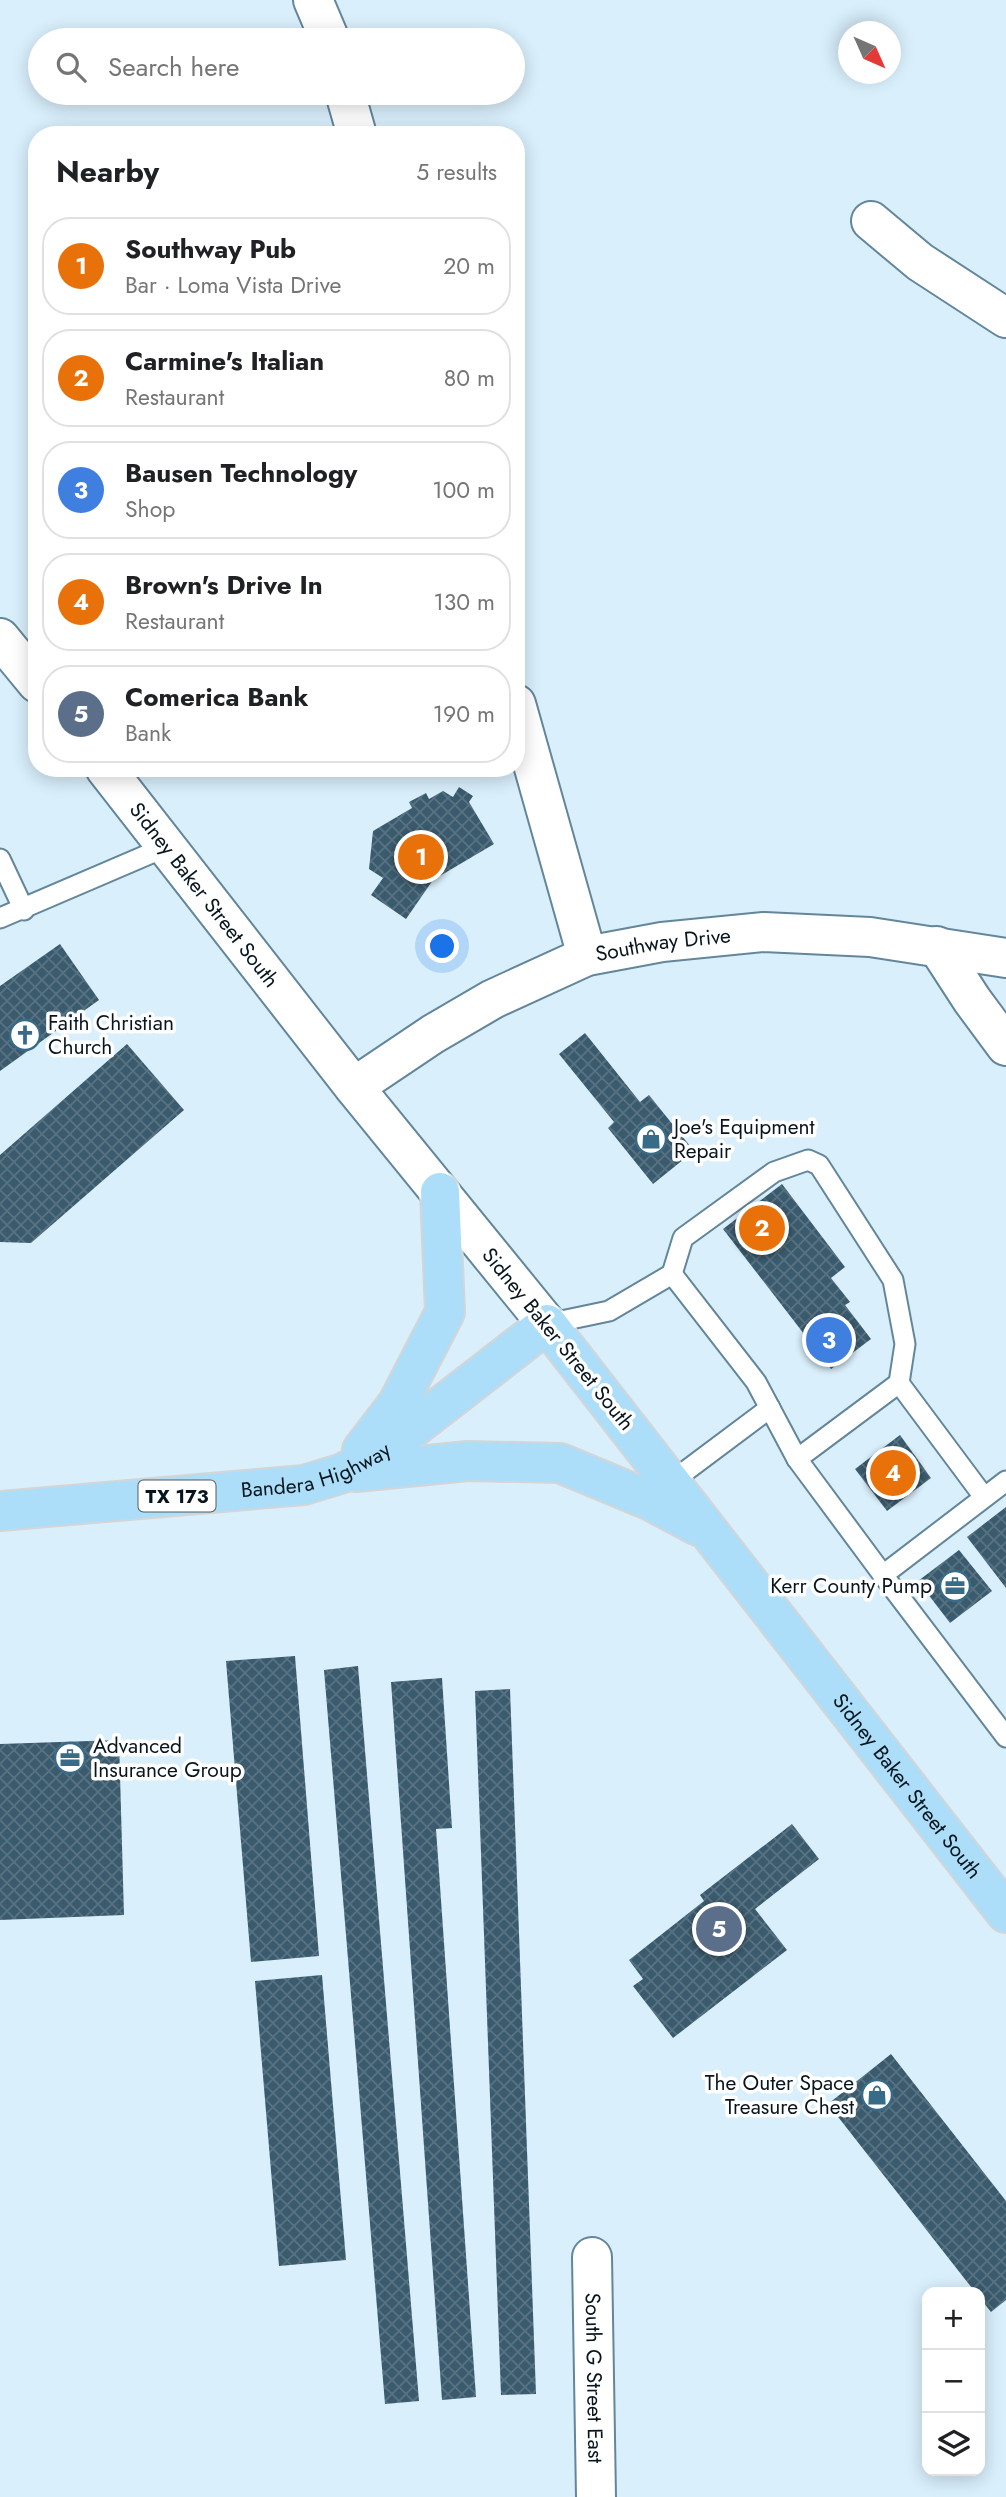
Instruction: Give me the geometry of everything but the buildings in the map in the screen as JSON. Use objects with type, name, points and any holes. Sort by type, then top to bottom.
[{"type":"main road","points":[[343,1473],[398,1404],[446,1312],[440,1192]]},
{"type":"main road","name":"Bandera Highway","points":[[0,1511],[304,1485],[343,1473],[379,1455],[547,1324]]},
{"type":"main road","name":"Sidney Baker Street South","points":[[547,1324],[660,1491],[710,1532],[1006,1913]]},
{"type":"main road","points":[[343,1473],[468,1461],[560,1463],[660,1491]]},
{"type":"street","points":[[313,0],[325,28]]},
{"type":"street","points":[[348,105],[354,126]]},
{"type":"street","points":[[871,221],[920,262],[1006,318]]},
{"type":"street","points":[[0,638],[28,672]]},
{"type":"street","points":[[525,736],[587,956]]},
{"type":"street","name":"Sidney Baker Street South","points":[[112,777],[355,1087],[547,1324]]},
{"type":"street","name":"Southway Drive","points":[[355,1087],[433,1034],[494,999],[587,956],[662,942],[764,932],[870,937],[1006,958]]},
{"type":"street","points":[[937,946],[1006,1046]]},
{"type":"street","name":"South G Street East","points":[[592,2257],[596,2497]]},
{"type":"lane","points":[[0,918],[24,910],[168,846]]},
{"type":"lane","points":[[0,859],[24,910]]},
{"type":"lane","points":[[547,1324],[609,1311],[673,1274],[683,1238],[774,1171],[808,1160],[819,1165],[893,1280],[905,1344],[899,1382],[797,1459]]},
{"type":"lane","points":[[673,1274],[756,1382],[797,1459],[1006,1737]]},
{"type":"lane","points":[[899,1382],[984,1497]]},
{"type":"lane","points":[[660,1491],[770,1408]]},
{"type":"lane","points":[[883,1575],[1006,1481]]},
{"type":"place","name":"Southway Pub","points":[[421,857]]},
{"type":"place","name":"Faith Christian Church","points":[[25,1035]]},
{"type":"place","name":"Joe's Equipment Repair","points":[[651,1139]]},
{"type":"place","name":"Carmine's Italian","points":[[762,1228]]},
{"type":"place","name":"Bausen Technology","points":[[829,1340]]},
{"type":"place","name":"Brown's Drive In","points":[[893,1473]]},
{"type":"place","name":"Kerr County Pump","points":[[955,1586]]},
{"type":"place","name":"Advanced Insurance Group","points":[[70,1758]]},
{"type":"place","name":"Comerica Bank","points":[[719,1929]]},
{"type":"place","name":"The Outer Space Treasure Chest","points":[[877,2095]]}]
